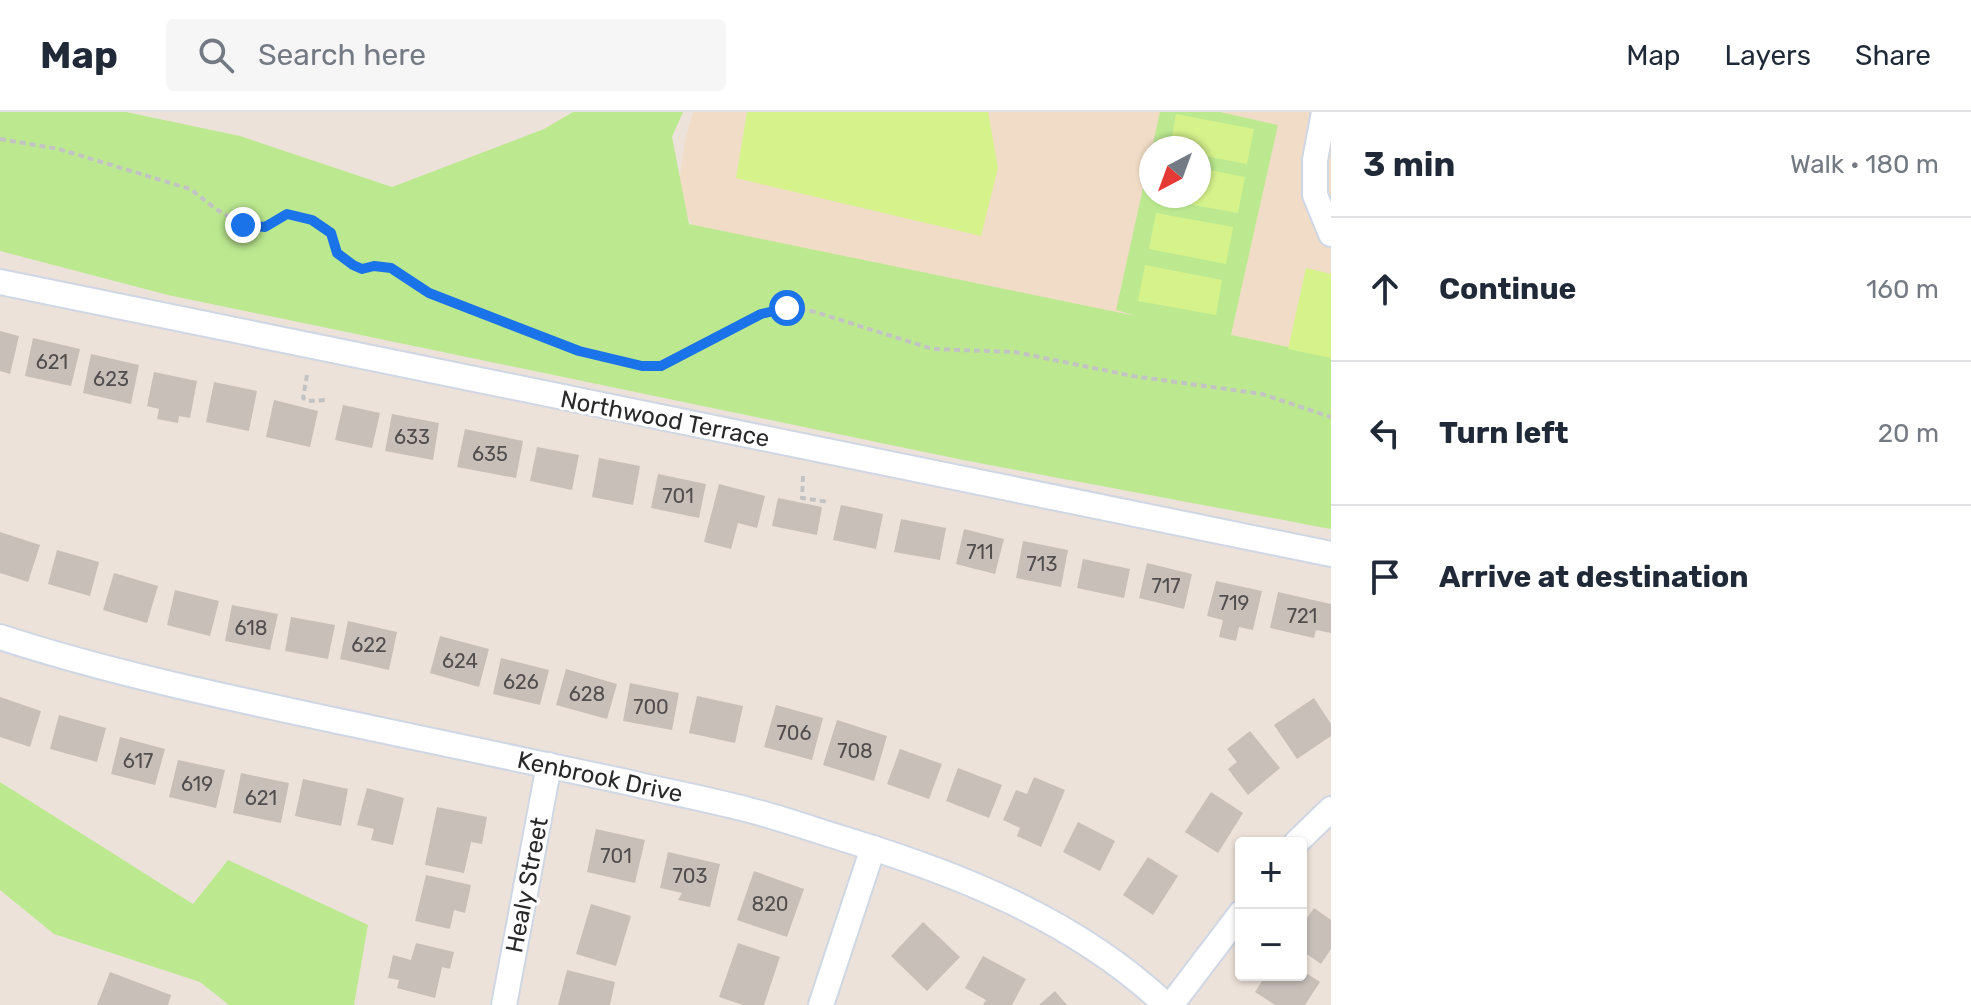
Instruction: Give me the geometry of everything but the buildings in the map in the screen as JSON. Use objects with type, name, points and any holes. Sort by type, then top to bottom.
[{"type":"street","points":[[1324,112],[1315,160],[1315,195],[1331,234]]},
{"type":"street","name":"Northwood Terrace","points":[[0,282],[1331,554]]},
{"type":"street","name":"Kenbrook Drive","points":[[0,637],[62,657],[235,699],[748,810],[873,848],[954,876],[1048,919],[1116,964],[1168,1005]]},
{"type":"street","name":"Healy Street","points":[[504,1005],[549,765]]},
{"type":"street","points":[[1302,837],[1331,809]]},
{"type":"street","points":[[821,1005],[873,848]]},
{"type":"street","points":[[1168,1005],[1235,921]]},
{"type":"path","points":[[0,139],[59,149],[190,189],[243,225],[265,227],[287,214],[312,220],[331,233],[337,253],[362,269],[374,266],[391,268],[429,293],[579,351],[642,366],[661,366],[761,314],[787,308],[812,311],[933,349],[1015,352],[1133,376],[1262,394],[1331,417]]},
{"type":"path","points":[[307,375],[303,398],[308,401],[326,400]]},
{"type":"path","points":[[803,476],[802,498],[829,502]]},
{"type":"shaded area","points":[[693,112],[1331,112],[1331,359],[697,233],[677,197],[685,141]]},
{"type":"green space","points":[[0,112],[126,112],[240,136],[392,187],[544,129],[573,112],[683,112],[672,137],[689,224],[1136,316],[1116,310],[1139,206],[1211,208],[1211,136],[1155,136],[1160,112],[1220,112],[1278,125],[1231,335],[1331,356],[1331,529],[963,460],[168,295],[0,251]]},
{"type":"green space","points":[[747,112],[988,112],[998,168],[981,236],[736,178]]},
{"type":"green space","points":[[1176,114],[1254,129],[1247,164],[1211,157],[1211,136],[1172,136]]},
{"type":"green space","points":[[1211,170],[1245,177],[1238,213],[1210,208]]},
{"type":"green space","points":[[1156,213],[1233,227],[1226,264],[1149,249]]},
{"type":"green space","points":[[1145,265],[1222,280],[1216,315],[1138,301]]},
{"type":"green space","points":[[1306,268],[1331,274],[1331,358],[1288,349]]},
{"type":"green space","points":[[0,782],[193,904],[228,860],[368,925],[354,1005],[229,1005],[200,982],[54,934],[0,890]]},
{"type":"route","points":[[243,225],[265,227],[287,214],[312,220],[331,233],[337,253],[362,269],[374,266],[391,268],[429,293],[579,351],[642,366],[661,366],[761,314],[787,308]]}]
